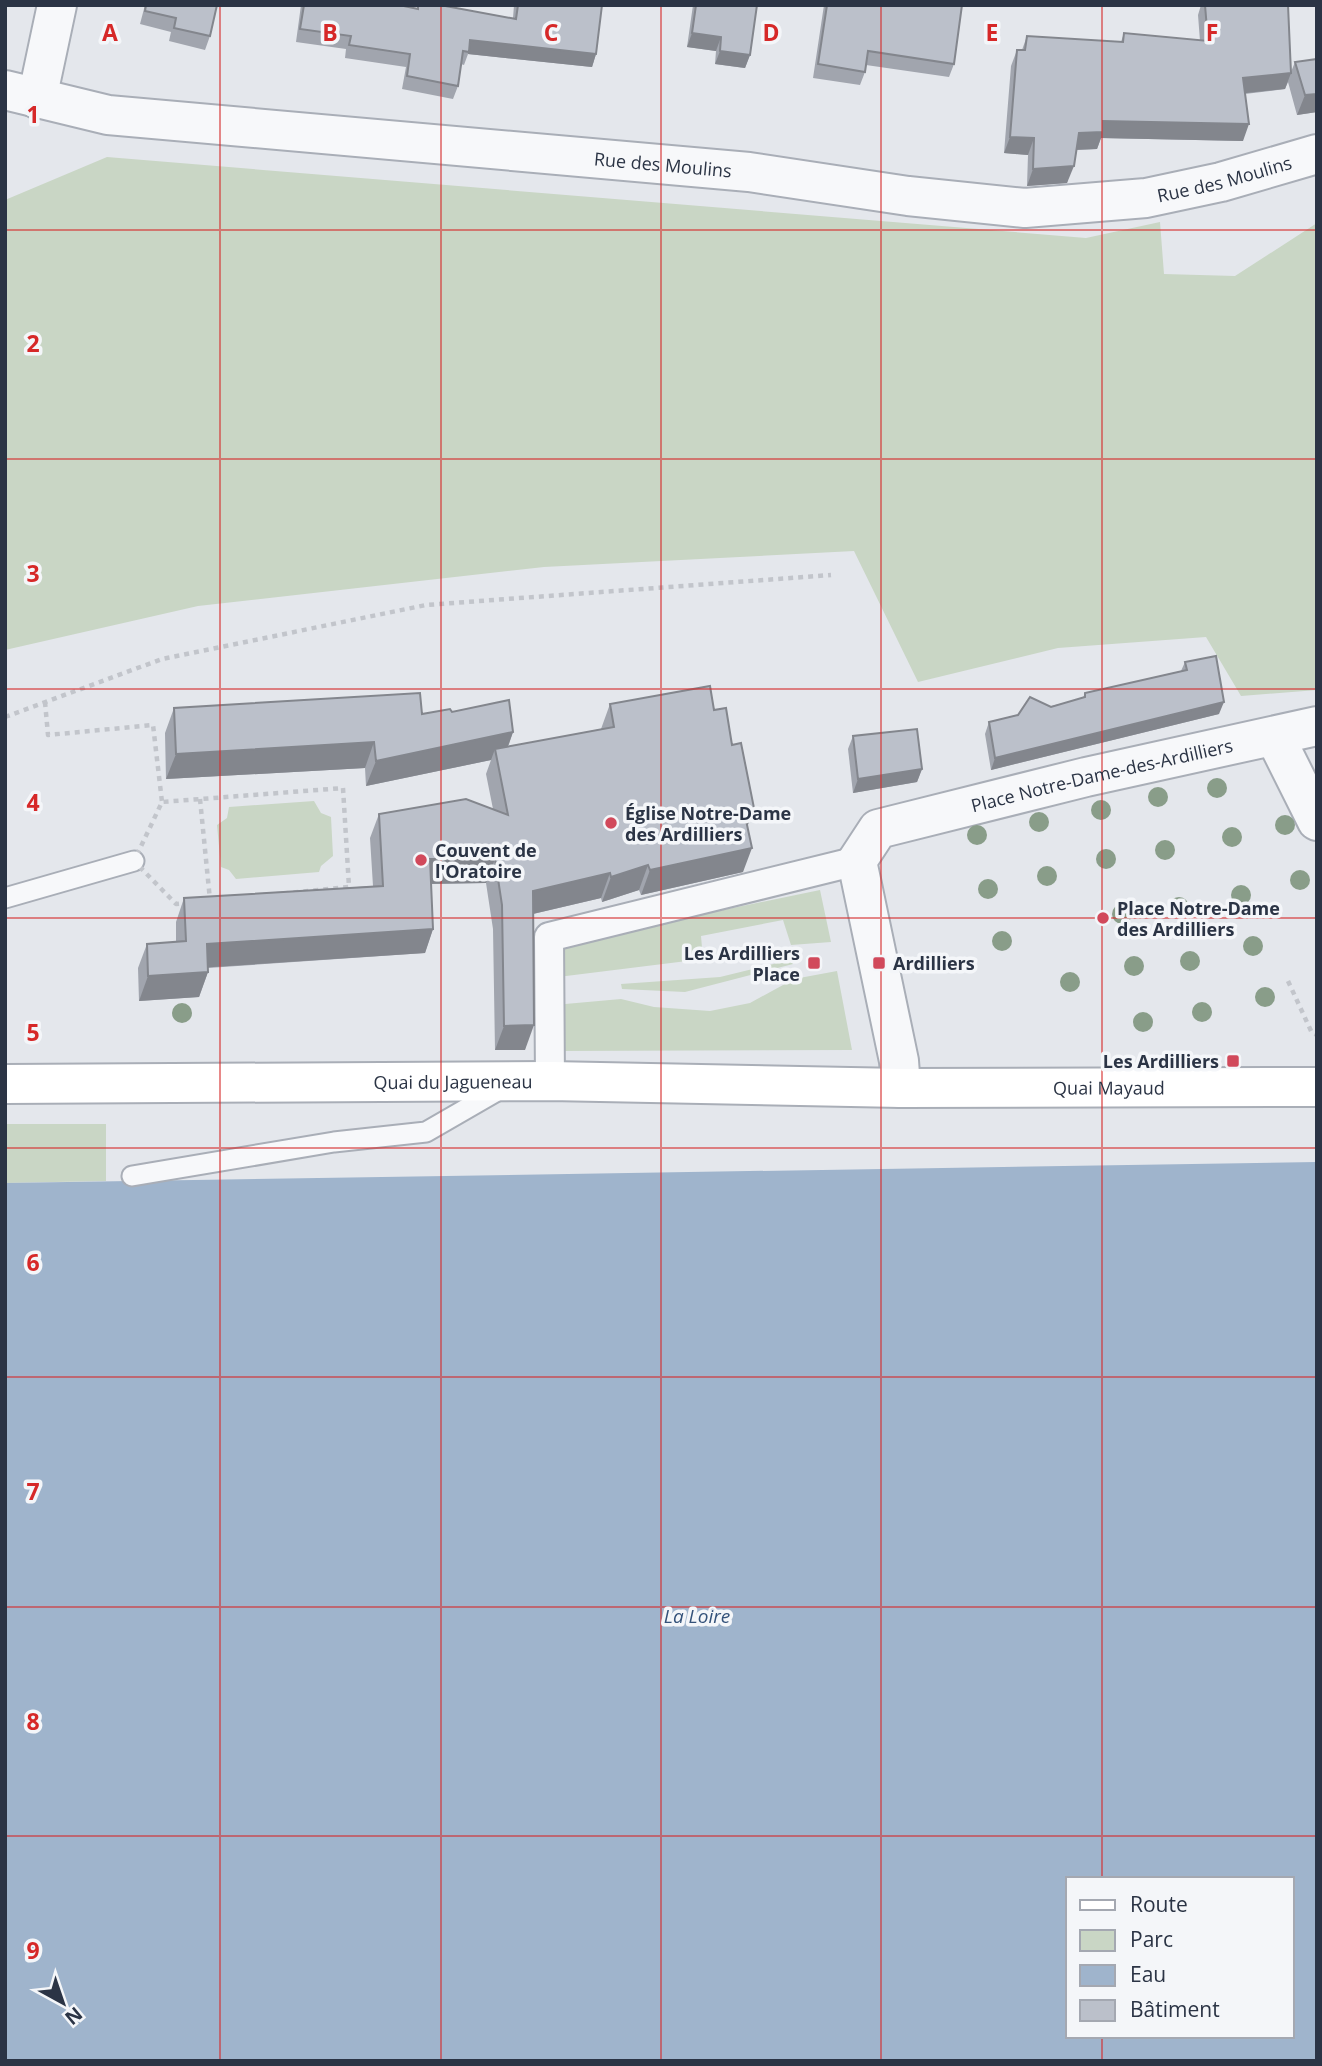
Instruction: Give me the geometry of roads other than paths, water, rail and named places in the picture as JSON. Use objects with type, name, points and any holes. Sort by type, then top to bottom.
[{"type":"main road","name":"Quai du Jagueneau","points":[[5,1084],[532,1081],[901,1088]]},
{"type":"main road","name":"Quai Mayaud","points":[[901,1088],[1317,1087]]},
{"type":"street","points":[[21,94],[57,5]]},
{"type":"street","name":"Rue des Moulins","points":[[21,94],[108,115],[749,173],[908,196],[1026,208],[1146,198],[1221,182],[1317,154]]},
{"type":"street","name":"Place Notre-Dame-des-Ardilliers","points":[[857,861],[878,829],[1086,776],[1317,726]]},
{"type":"street","points":[[1275,737],[1317,821]]},
{"type":"street","points":[[532,1081],[548,936],[857,861],[899,1061],[901,1088]]},
{"type":"lane","points":[[5,898],[134,861]]},
{"type":"lane","points":[[132,1176],[334,1142],[426,1132],[532,1081]]},
{"type":"water","name":"La Loire","points":[[1317,1162],[1317,2061],[5,2061],[5,1183]]},
{"type":"place","name":"Église Notre-Dame des Ardilliers","points":[[611,823]]},
{"type":"place","name":"Couvent de l'Oratoire","points":[[421,860]]},
{"type":"place","name":"Place Notre-Dame des Ardilliers","points":[[1103,918]]},
{"type":"place","name":"Les Ardilliers Place","points":[[814,963]]},
{"type":"place","name":"Ardilliers","points":[[879,963]]},
{"type":"place","name":"Les Ardilliers","points":[[1233,1061]]}]
